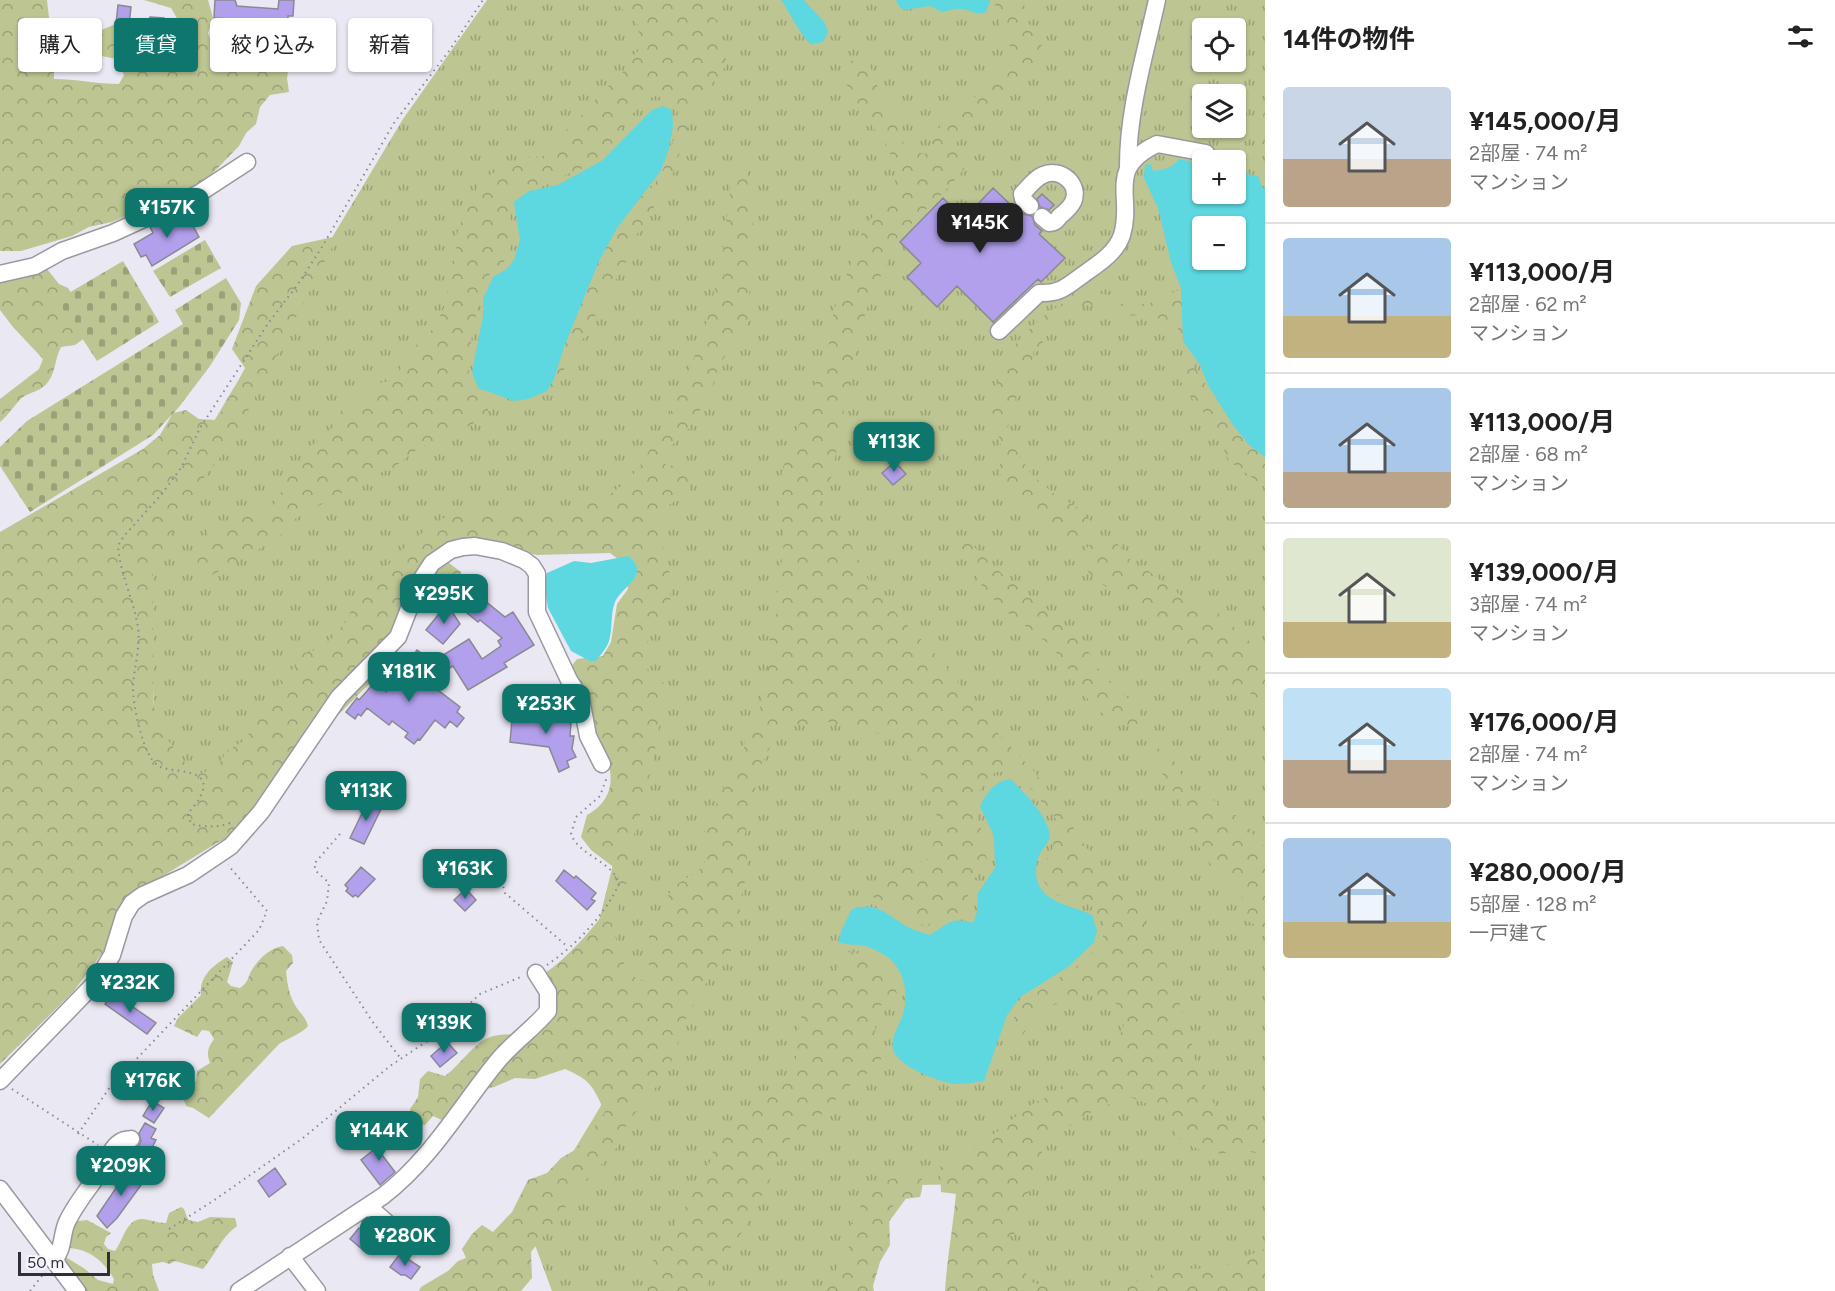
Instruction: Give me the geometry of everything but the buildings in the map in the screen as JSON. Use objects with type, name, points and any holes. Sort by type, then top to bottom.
[{"type":"street","points":[[999,331],[1039,293],[1054,294],[1061,290],[1114,249],[1122,236],[1128,142],[1156,0]]},
{"type":"street","points":[[1128,166],[1157,144],[1192,150]]},
{"type":"street","points":[[0,274],[35,266],[62,251],[123,229],[198,195],[247,162]]},
{"type":"street","points":[[0,1081],[96,982],[112,955],[124,916],[132,903],[143,895],[188,875],[231,846],[261,812],[339,697],[398,637],[419,582],[432,563],[451,550],[475,546],[502,551],[532,566],[537,574],[537,612],[569,680],[581,699],[588,736],[602,764]]},
{"type":"street","points":[[239,1291],[399,1184],[463,1109],[497,1061],[548,1011],[548,992],[536,972]]},
{"type":"street","points":[[54,1260],[62,1247],[67,1222],[84,1192],[103,1169],[110,1153],[121,1141],[131,1139]]},
{"type":"street","points":[[0,1189],[77,1291]]},
{"type":"street","points":[[368,1206],[402,1236]]},
{"type":"street","points":[[290,1256],[318,1291]]},
{"type":"path","points":[[233,822],[206,827],[191,824],[188,814],[204,788],[201,780],[194,773],[160,767],[152,760],[146,747],[138,721],[133,688],[138,652],[138,623],[123,578],[118,546],[181,468],[200,428],[267,325],[322,247],[394,123],[449,51],[483,0]]},
{"type":"path","points":[[169,1229],[303,1138],[335,1109],[435,1036],[480,994],[536,972],[559,957],[598,917],[619,884],[613,872],[577,843],[571,834],[576,817],[600,796],[608,775],[602,764]]},
{"type":"path","points":[[340,834],[314,864],[316,871],[329,883],[327,901],[317,922],[319,940],[347,984],[401,1059]]},
{"type":"path","points":[[78,1134],[110,1087],[259,930],[267,911],[219,854]]},
{"type":"path","points":[[485,856],[496,858],[501,863],[505,893],[568,947]]},
{"type":"path","points":[[0,1081],[110,1153]]},
{"type":"path","points":[[30,1291],[54,1260]]},
{"type":"green space","points":[[0,0],[47,0],[49,18],[18,18],[18,72],[54,72],[54,79],[119,84],[124,75],[122,72],[198,72],[198,18],[177,18],[171,8],[144,0],[208,0],[213,18],[210,18],[208,33],[210,72],[288,72],[289,92],[270,95],[260,107],[256,124],[246,133],[239,146],[210,176],[195,186],[112,222],[89,227],[72,236],[21,251],[0,251]]},
{"type":"green space","points":[[487,0],[1265,0],[1265,1289],[1262,1291],[978,1291],[974,1184],[916,1185],[874,1242],[848,1291],[552,1291],[528,1226],[636,1048],[587,969],[637,768],[626,532],[442,549],[229,840],[200,843],[156,764],[147,535],[233,389],[321,256],[403,119]]},
{"type":"green space","points":[[613,0],[700,0],[705,11],[718,21],[712,40],[727,50],[725,67],[694,107],[671,180],[629,247],[625,266],[595,316],[589,334],[575,345],[559,385],[551,394],[544,396],[541,387],[582,285],[595,281],[601,264],[596,251],[621,204],[647,194],[662,173],[676,134],[678,111],[672,100],[656,96],[643,100],[607,151],[581,169],[534,187],[517,189],[507,201],[513,242],[504,262],[492,271],[482,286],[471,341],[468,382],[488,398],[488,413],[471,425],[419,448],[393,468],[374,475],[295,519],[277,539],[212,575],[196,574],[189,562],[204,550],[208,531],[234,522],[245,511],[265,511],[271,508],[291,474],[303,460],[308,447],[322,439],[332,428],[342,409],[357,401],[379,383],[397,380],[404,357],[436,326],[447,300],[448,275],[457,258],[456,237],[464,214],[482,179],[532,155],[543,159],[561,134],[576,122],[626,69],[631,58],[640,49],[638,25]]},
{"type":"green space","points":[[994,0],[1023,0],[1029,24],[1040,32],[1043,57],[1037,71],[1021,86],[1003,95],[953,146],[961,157],[964,169],[951,185],[893,242],[887,264],[871,294],[856,347],[832,475],[820,504],[821,519],[847,537],[870,583],[884,601],[940,659],[991,726],[1033,770],[1086,847],[1129,897],[1162,951],[1190,1035],[1197,1068],[1223,1123],[1250,1123],[1265,1130],[1265,1154],[1242,1151],[1208,1155],[1177,1137],[1162,1109],[1130,1097],[1098,1108],[1058,1133],[1042,1150],[1040,1177],[1028,1192],[1019,1230],[999,1244],[1022,1263],[1029,1281],[1056,1291],[945,1291],[956,1194],[941,1192],[940,1167],[984,1141],[1025,1108],[1051,1095],[1081,1069],[1106,1056],[1117,1043],[1124,1024],[1117,1004],[1088,994],[1059,1002],[1036,1016],[1021,1037],[1003,1047],[1008,1029],[1024,1004],[1086,959],[1103,942],[1103,922],[1087,900],[1056,895],[1044,882],[1044,865],[1053,847],[1056,819],[1016,771],[995,772],[970,801],[983,834],[987,861],[968,888],[967,911],[936,917],[926,927],[880,900],[867,895],[880,879],[929,858],[937,832],[936,803],[925,778],[899,744],[884,733],[859,734],[829,722],[798,725],[784,719],[761,765],[745,834],[748,870],[740,901],[740,927],[730,953],[713,971],[680,1029],[676,1052],[664,1077],[627,1123],[618,1146],[592,1175],[577,1186],[567,1205],[531,1252],[532,1278],[521,1291],[419,1291],[421,1287],[448,1271],[458,1261],[466,1258],[462,1249],[472,1234],[482,1225],[493,1232],[512,1212],[528,1180],[547,1173],[561,1158],[580,1147],[605,1112],[590,1085],[581,1077],[565,1069],[535,1079],[515,1078],[494,1087],[469,1093],[444,1121],[433,1116],[425,1125],[412,1124],[410,1109],[418,1097],[420,1079],[428,1071],[445,1076],[482,1041],[494,1036],[520,1032],[544,1023],[554,987],[545,973],[563,959],[584,937],[604,914],[616,892],[619,876],[616,869],[591,850],[581,837],[587,815],[600,805],[608,794],[610,769],[570,668],[577,659],[603,656],[611,642],[617,604],[628,589],[626,565],[610,553],[537,555],[493,546],[436,557],[461,572],[460,580],[448,590],[435,586],[421,593],[399,643],[395,658],[336,717],[243,827],[158,879],[73,992],[0,1064],[0,532],[143,449],[160,435],[173,413],[186,410],[199,419],[217,420],[245,368],[232,349],[256,286],[292,246],[338,236],[232,442],[199,484],[153,568],[153,700],[156,720],[182,760],[202,774],[219,763],[227,751],[245,740],[274,699],[281,679],[295,667],[301,654],[323,648],[345,623],[354,605],[387,566],[410,542],[443,518],[481,512],[524,514],[573,508],[610,494],[629,480],[642,463],[669,416],[703,337],[722,259],[732,176],[744,159],[754,206],[748,322],[719,365],[710,394],[690,427],[663,454],[663,463],[669,466],[678,465],[688,479],[690,491],[669,505],[661,519],[665,532],[662,556],[669,570],[671,581],[670,604],[662,619],[650,633],[644,658],[646,668],[658,675],[666,687],[643,806],[635,828],[626,885],[612,925],[627,974],[649,983],[649,930],[673,887],[705,866],[704,834],[724,785],[742,765],[747,725],[758,716],[772,650],[770,631],[777,613],[771,603],[779,589],[777,574],[783,558],[784,528],[779,509],[782,470],[828,350],[834,310],[863,230],[893,188],[897,172],[888,147],[860,110],[854,91],[845,84],[847,69],[852,60],[862,58],[869,61],[880,92],[901,117],[904,150],[925,154],[948,113],[973,100],[987,78],[1016,60],[1000,25]]},
{"type":"green space","points":[[114,25],[114,59],[102,56],[102,30]]},
{"type":"green space","points":[[1265,105],[1265,153],[1257,152]]},
{"type":"green space","points":[[205,240],[221,268],[170,297],[153,271]]},
{"type":"green space","points":[[123,261],[159,322],[97,361],[57,300]]},
{"type":"green space","points":[[29,262],[47,269],[59,284],[68,288],[75,299],[86,337],[75,345],[61,347],[52,375],[46,384],[21,399],[0,422],[0,399],[39,369],[43,359],[0,310],[0,266]]},
{"type":"green space","points":[[226,278],[241,303],[239,320],[210,366],[179,407],[153,435],[30,512],[0,466],[0,447],[27,421],[183,324],[175,310]]},
{"type":"green space","points":[[1178,290],[1188,298],[1189,330],[1179,339],[1178,327],[1155,317],[1127,315],[1116,308],[1123,303],[1138,305],[1152,302]]},
{"type":"green space","points":[[1090,292],[1110,295],[1098,304],[1069,311],[1054,324],[1041,347],[1034,350],[1033,358],[1026,369],[1010,415],[1008,427],[1016,450],[1031,474],[1053,493],[1080,509],[1092,524],[1087,532],[1075,541],[1051,536],[1004,483],[1000,474],[1002,454],[997,424],[993,415],[998,381],[1013,361],[1013,350],[1016,343],[1040,319],[1055,308]]},
{"type":"green space","points":[[1191,362],[1216,398],[1265,451],[1265,487],[1229,461],[1210,420],[1181,382],[1174,363]]},
{"type":"green space","points":[[1107,535],[1123,549],[1134,566],[1147,570],[1191,603],[1212,607],[1249,641],[1265,665],[1265,703],[1244,689],[1231,684],[1211,665],[1187,648],[1171,642],[1116,592],[1096,581],[1086,569],[1080,554],[1094,541]]},
{"type":"green space","points":[[960,541],[968,541],[1001,573],[1046,608],[1071,632],[1090,654],[1103,677],[1139,708],[1140,722],[1131,727],[1112,722],[1092,704],[1077,686],[1066,664],[1049,644],[1003,609],[984,589],[959,549]]},
{"type":"green space","points":[[1153,746],[1175,762],[1186,787],[1233,813],[1265,847],[1265,930],[1244,919],[1244,903],[1239,890],[1208,861],[1191,834],[1179,800],[1148,751]]},
{"type":"green space","points":[[283,946],[292,955],[293,963],[286,971],[290,993],[308,1026],[279,1044],[209,1118],[186,1106],[183,1097],[190,1085],[196,1081],[197,1071],[210,1063],[208,1050],[214,1039],[209,1031],[202,1030],[197,1037],[174,1026],[178,1018],[201,995],[202,982],[217,964],[227,957],[233,962],[227,982],[231,986],[240,988],[263,957],[270,951]]},
{"type":"green space","points":[[849,952],[876,960],[897,981],[896,1002],[877,1006],[875,1033],[883,1056],[871,1072],[856,1079],[817,1119],[791,1137],[779,1157],[766,1190],[753,1207],[745,1228],[712,1275],[704,1291],[645,1291],[651,1265],[659,1248],[707,1171],[715,1145],[730,1129],[755,1111],[761,1098],[788,1081],[795,1068],[799,1023],[807,1003],[833,981],[839,963]]},
{"type":"green space","points":[[918,1170],[922,1183],[920,1197],[896,1200],[889,1214],[890,1245],[880,1262],[873,1286],[874,1291],[817,1291],[836,1270],[853,1239],[851,1224],[864,1200],[883,1182]]},
{"type":"green space","points":[[181,1207],[188,1220],[198,1222],[210,1217],[235,1218],[237,1226],[223,1240],[203,1269],[175,1261],[170,1264],[163,1262],[152,1264],[159,1291],[86,1291],[80,1280],[63,1262],[64,1256],[98,1280],[113,1284],[114,1279],[101,1262],[84,1251],[70,1248],[66,1243],[73,1218],[79,1221],[87,1220],[111,1233],[106,1237],[104,1244],[108,1249],[115,1251],[132,1223],[142,1219],[166,1223],[169,1213]]},
{"type":"green space","points":[[1265,1249],[1265,1291],[1118,1291],[1165,1268],[1214,1269]]},
{"type":"water","points":[[781,0],[804,0],[825,23],[828,32],[823,42],[811,44],[807,41]]},
{"type":"water","points":[[896,0],[990,1],[986,12],[979,13],[959,9],[942,12],[930,6],[904,10]]},
{"type":"water","points":[[663,106],[672,110],[673,127],[668,152],[660,172],[617,228],[599,261],[564,347],[554,379],[547,391],[528,399],[514,401],[478,388],[472,372],[483,316],[483,299],[493,277],[507,269],[514,260],[520,240],[514,202],[529,191],[558,185],[603,160],[652,110]]},
{"type":"water","points":[[1179,159],[1192,162],[1192,204],[1246,204],[1246,174],[1258,176],[1265,189],[1265,457],[1249,445],[1233,425],[1208,385],[1200,365],[1183,341],[1181,288],[1171,262],[1158,208],[1144,178],[1145,165],[1151,164],[1153,171],[1174,165]]},
{"type":"water","points":[[628,556],[635,563],[636,575],[615,602],[607,646],[596,661],[590,661],[571,651],[548,608],[544,583],[547,573],[574,561],[591,563]]},
{"type":"water","points":[[1011,779],[1038,810],[1050,834],[1037,863],[1038,884],[1049,897],[1057,902],[1092,915],[1097,931],[1094,942],[1068,967],[1020,997],[1007,1015],[984,1081],[949,1083],[910,1067],[902,1062],[893,1049],[893,1039],[903,1015],[905,1003],[904,982],[899,969],[885,955],[871,948],[838,942],[852,909],[861,907],[881,910],[909,927],[929,935],[954,921],[973,923],[977,912],[978,893],[995,868],[994,836],[980,806],[985,796],[993,788]]}]
